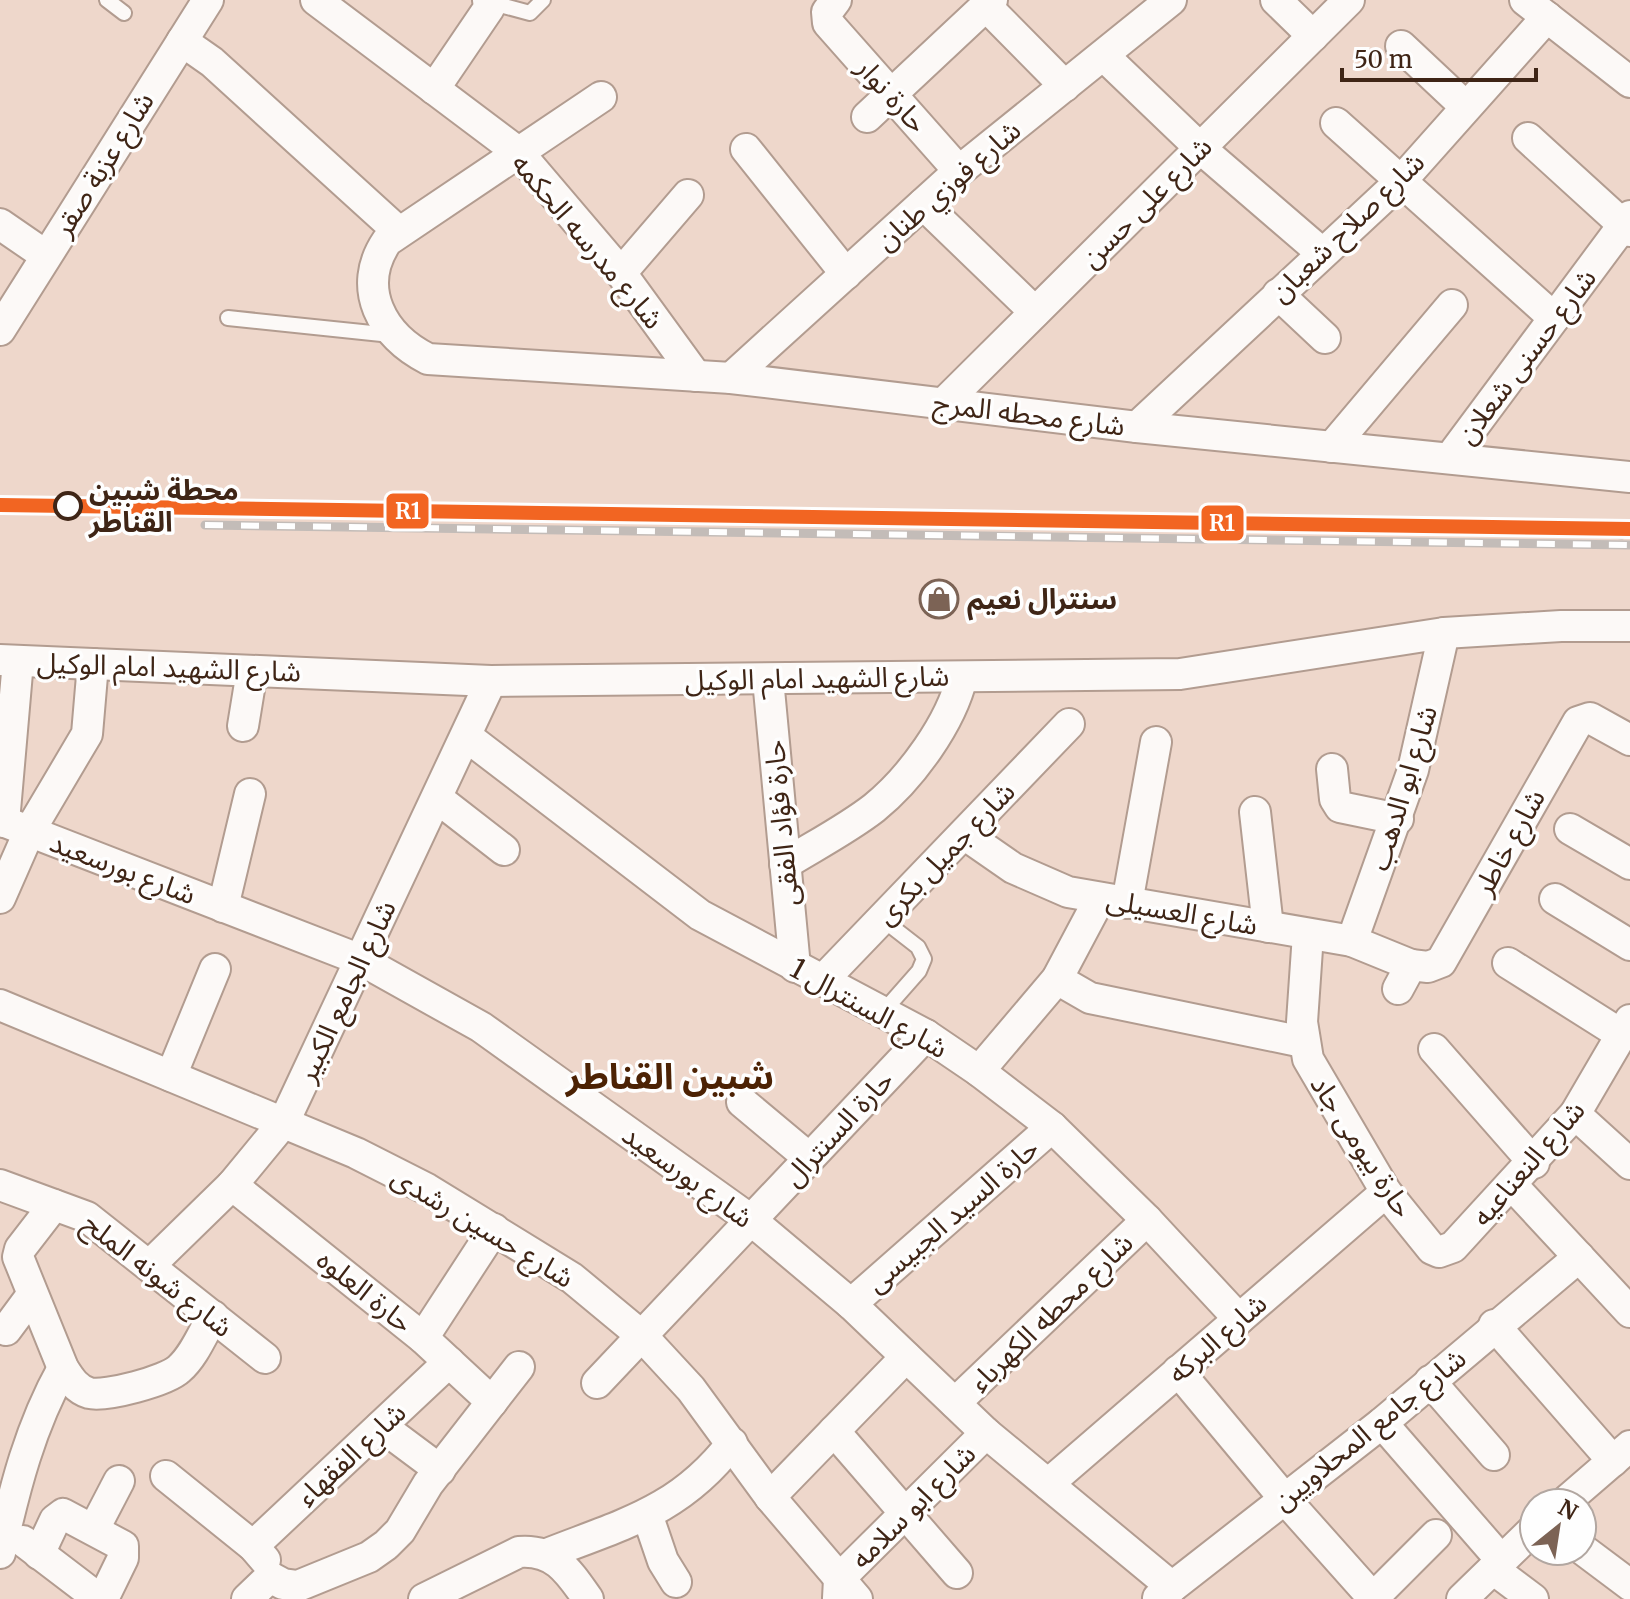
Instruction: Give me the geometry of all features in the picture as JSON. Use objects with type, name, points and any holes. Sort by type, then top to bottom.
[{"type":"street","name":"شارع عزبة صقر","points":[[0,330],[208,0]]},
{"type":"street","name":"شارع مدرسه الحكمه","points":[[316,0],[518,152],[621,273],[696,376]]},
{"type":"street","name":"شارع فوزي طنان","points":[[731,378],[959,171],[1171,0]]},
{"type":"street","points":[[1276,0],[1313,36]]},
{"type":"street","name":"شارع على حسن","points":[[944,403],[1349,0]]},
{"type":"street","points":[[434,89],[489,8],[489,1]]},
{"type":"street","points":[[867,117],[989,3],[1065,86]]},
{"type":"street","points":[[1536,8],[1630,82]]},
{"type":"street","name":"شارع صلاح شعبان","points":[[1137,427],[1401,181],[1466,107],[1536,8]]},
{"type":"street","name":"حارة نوار","points":[[831,9],[891,95],[959,171]]},
{"type":"street","points":[[182,41],[212,62],[399,232]]},
{"type":"street","points":[[1401,46],[1466,107]]},
{"type":"street","points":[[1104,56],[1200,148],[1322,253]]},
{"type":"street","points":[[392,335],[378,316],[374,268],[378,254],[399,232],[601,97]]},
{"type":"street","points":[[1336,123],[1554,318]]},
{"type":"street","points":[[1528,138],[1628,224]]},
{"type":"street","points":[[746,149],[846,274]]},
{"type":"street","points":[[621,273],[688,195]]},
{"type":"street","points":[[923,204],[1035,312]]},
{"type":"street","points":[[0,224],[45,255]]},
{"type":"street","name":"شارع حسنى شعلان","points":[[1450,458],[1628,224]]},
{"type":"street","points":[[1278,294],[1325,338]]},
{"type":"street","points":[[1332,447],[1452,305]]},
{"type":"street","name":"شارع محطه المرج","points":[[392,335],[428,359],[731,378],[1137,427],[1630,477]]},
{"type":"street","name":"شارع الشهيد امام الوكيل","points":[[9,661],[491,681],[1180,674],[1444,633],[1561,626],[1630,626]]},
{"type":"street","name":"شارع ابو الدهب","points":[[1352,941],[1398,819],[1427,720],[1444,633]]},
{"type":"street","points":[[0,898],[11,824],[9,661]]},
{"type":"street","points":[[11,824],[87,734],[93,664]]},
{"type":"street","points":[[243,726],[252,671]]},
{"type":"street","points":[[785,864],[857,820],[890,793],[950,714],[962,677]]},
{"type":"street","name":"حارة فؤاد الفقى","points":[[768,679],[795,967]]},
{"type":"street","name":"شارع الجامع الكبير","points":[[150,1265],[232,1185],[284,1122],[491,681]]},
{"type":"street","name":"شارع خاطر","points":[[1405,977],[1441,962],[1578,722],[1590,718],[1630,740]]},
{"type":"street","name":"شارع جميل بكرى","points":[[822,981],[1069,724]]},
{"type":"street","name":"شارع السنترال 1","points":[[466,736],[700,915],[926,1035],[979,1071],[1052,1127],[1147,1220],[1239,1319]]},
{"type":"street","points":[[979,1071],[1057,979],[1114,901],[1156,742]]},
{"type":"street","points":[[1332,769],[1335,799],[1340,807],[1398,819]]},
{"type":"street","points":[[223,907],[250,794]]},
{"type":"street","points":[[437,798],[504,850]]},
{"type":"street","points":[[1255,812],[1268,927]]},
{"type":"street","name":"شارع بورسعيد","points":[[11,824],[361,960],[481,1027],[751,1220],[851,1304],[986,1433],[1176,1592]]},
{"type":"street","points":[[1570,829],[1630,864]]},
{"type":"street","name":"شارع العسيلى","points":[[964,834],[1013,868],[1068,892],[1352,941],[1405,977]]},
{"type":"street","points":[[1555,899],[1630,945]]},
{"type":"street","name":"حارة بيومى جاد","points":[[1308,934],[1303,1042],[1315,1076],[1386,1192],[1432,1249],[1439,1252]]},
{"type":"street","points":[[1508,963],[1626,1028]]},
{"type":"street","points":[[171,1076],[215,969]]},
{"type":"street","points":[[1057,979],[1090,998],[1303,1042]]},
{"type":"street","name":"شارع حسين رشدى","points":[[0,1005],[284,1122],[413,1181],[572,1278],[642,1336],[691,1389],[845,1592]]},
{"type":"street","name":"شارع النعناعيه","points":[[1439,1252],[1453,1247],[1534,1163],[1575,1114],[1626,1028]]},
{"type":"street","name":"حارة السنترال","points":[[597,1383],[926,1035]]},
{"type":"street","points":[[1434,1049],[1534,1163]]},
{"type":"street","points":[[742,1102],[809,1158]]},
{"type":"street","points":[[1575,1114],[1627,1154]]},
{"type":"street","name":"حارة السيد الجبيسى","points":[[851,1304],[1052,1127]]},
{"type":"street","name":"شارع شونه الملح","points":[[0,1185],[87,1217],[265,1358]]},
{"type":"street","name":"حارة العلوه","points":[[232,1185],[423,1338],[492,1402]]},
{"type":"street","points":[[1512,1185],[1630,1312]]},
{"type":"street","name":"شارع البركه","points":[[1048,1484],[1386,1192]]},
{"type":"street","points":[[54,1205],[20,1249],[20,1265],[63,1368],[73,1384],[88,1393],[107,1394],[162,1378],[181,1368],[213,1316]]},
{"type":"street","name":"شارع محطه الكهرباء","points":[[955,1403],[1147,1220]]},
{"type":"street","points":[[423,1338],[494,1229]]},
{"type":"street","name":"شارع جامع المحلاويين","points":[[1176,1592],[1284,1498],[1382,1423],[1494,1325],[1579,1257]]},
{"type":"street","points":[[6,1330],[32,1295]]},
{"type":"street","points":[[1494,1325],[1621,1454],[1583,1487]]},
{"type":"street","points":[[770,1497],[906,1357]]},
{"type":"street","name":"شارع الفقهاء","points":[[253,1546],[449,1362]]},
{"type":"street","points":[[166,1476],[263,1554],[270,1577],[283,1584],[298,1586],[369,1557],[400,1531],[440,1470],[519,1367]]},
{"type":"street","points":[[39,1554],[58,1516],[69,1516],[94,1529],[123,1546],[126,1552],[101,1599],[39,1554],[3,1540],[12,1445],[40,1408],[63,1368]]},
{"type":"street","points":[[1178,1371],[1284,1498],[1374,1599],[1436,1535]]},
{"type":"street","points":[[1430,1381],[1494,1455]]},
{"type":"street","points":[[1382,1423],[1498,1565],[1533,1599]]},
{"type":"street","points":[[381,1426],[440,1470]]},
{"type":"street","points":[[834,1431],[957,1573]]},
{"type":"street","name":"شارع ابو سلامه","points":[[845,1592],[905,1513],[986,1433]]},
{"type":"street","points":[[434,1597],[519,1552],[547,1554],[647,1514],[680,1497],[700,1481],[732,1443]]},
{"type":"street","points":[[94,1529],[119,1481]]},
{"type":"street","points":[[647,1514],[663,1561],[676,1582]]},
{"type":"street","points":[[1462,1599],[1518,1545]]},
{"type":"street","points":[[547,1554],[565,1567],[588,1599]]},
{"type":"street","points":[[1598,1561],[1630,1585]]},
{"type":"street","points":[[247,1599],[270,1577]]},
{"type":"lane","points":[[107,0],[124,13]]},
{"type":"lane","points":[[489,1],[530,13],[543,0]]},
{"type":"lane","points":[[228,318],[392,335]]},
{"type":"lane","points":[[882,919],[918,947],[924,959],[919,971],[882,1013]]},
{"type":"railway","points":[[205,525],[1630,545]]},
{"type":"railway","points":[[1571,528],[1622,535]]},
{"type":"transit line","name":"R1","points":[[0,505],[1630,529]]},
{"type":"place","name":"محطة شبين القناطر","points":[[68,506]]},
{"type":"place","name":"سنترال نعيم","points":[[939,599]]},
{"type":"district","name":"شبين القناطر","points":[[670,1076]]}]
